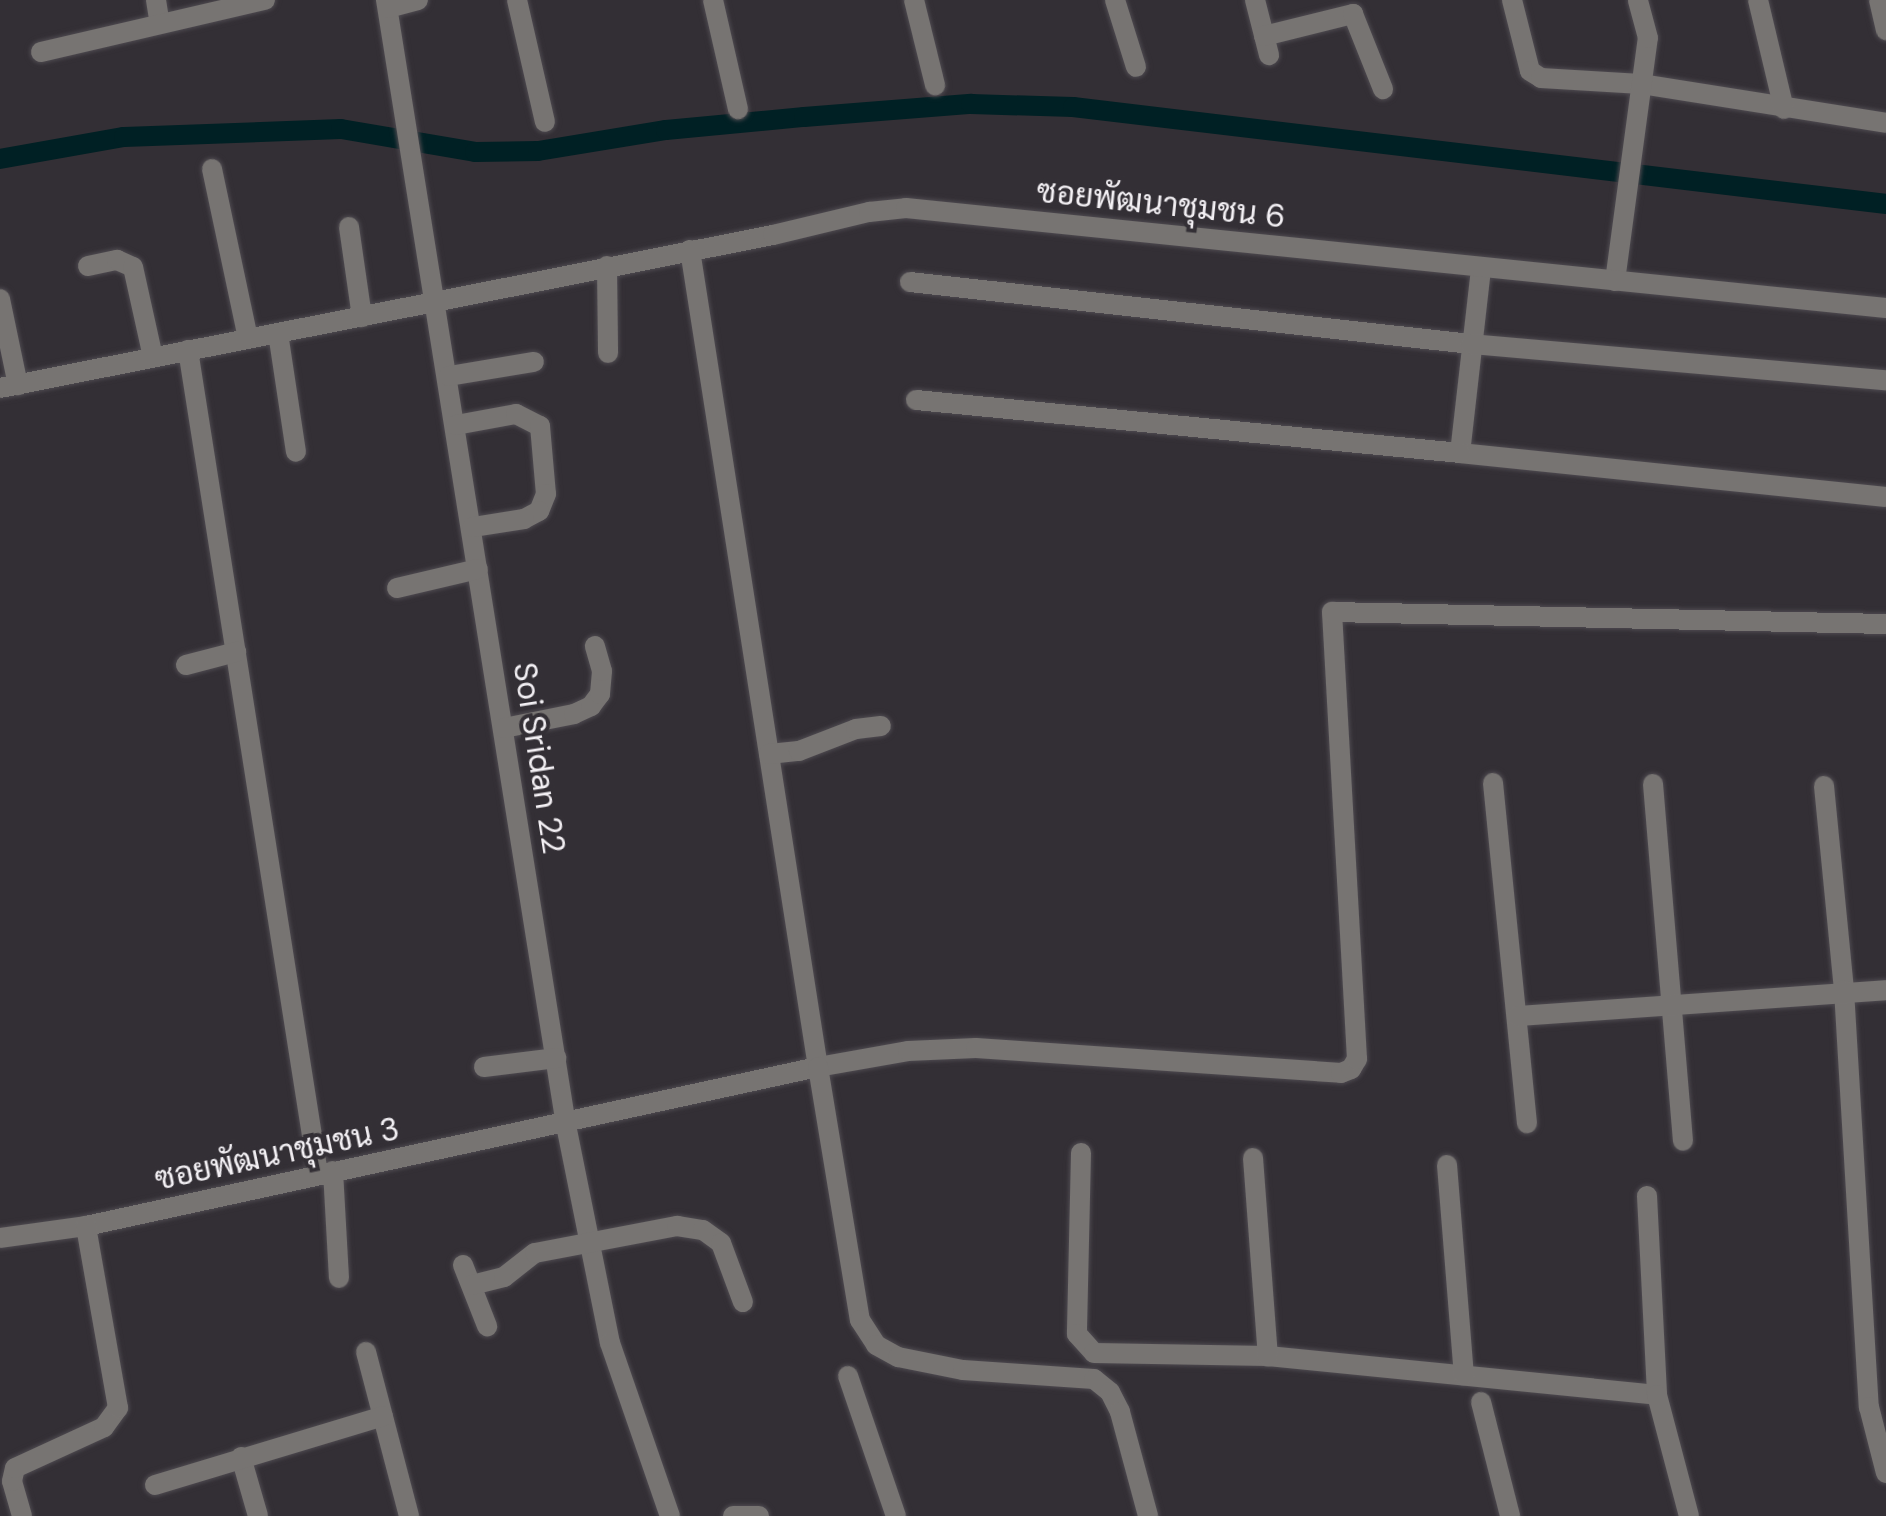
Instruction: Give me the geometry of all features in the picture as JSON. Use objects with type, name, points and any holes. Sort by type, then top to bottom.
[{"type":"street","points":[[156,0],[160,24]]},
{"type":"street","points":[[41,52],[265,0]]},
{"type":"street","points":[[388,4],[418,0]]},
{"type":"street","points":[[517,0],[544,122]]},
{"type":"street","points":[[713,0],[738,109]]},
{"type":"street","points":[[914,0],[935,85]]},
{"type":"street","points":[[1115,0],[1136,68]]},
{"type":"street","points":[[1255,0],[1266,45],[1352,14],[1382,89]]},
{"type":"street","points":[[1512,0],[1534,75],[1641,84],[1886,122]]},
{"type":"street","points":[[1615,281],[1648,38],[1638,0]]},
{"type":"street","points":[[1758,0],[1784,109]]},
{"type":"street","points":[[1879,0],[1886,30]]},
{"type":"street","name":"Soi Sridan 22","points":[[388,4],[566,1124],[610,1343],[670,1516]]},
{"type":"street","points":[[212,168],[248,338]]},
{"type":"street","name":"ซอยพัฒนาชุมชน 6","points":[[9,387],[437,303],[869,212],[906,208],[1886,308]]},
{"type":"street","points":[[349,227],[362,317]]},
{"type":"street","points":[[690,250],[860,1320],[876,1345],[898,1357],[963,1370],[1094,1380],[1110,1392],[1120,1412],[1148,1516]]},
{"type":"street","points":[[88,266],[117,260],[133,268],[153,357]]},
{"type":"street","points":[[608,266],[608,353]]},
{"type":"street","points":[[1460,453],[1482,268]]},
{"type":"street","points":[[910,282],[1470,344],[1886,380]]},
{"type":"street","points":[[0,299],[9,387]]},
{"type":"street","points":[[278,333],[296,452]]},
{"type":"street","points":[[188,350],[326,1173],[339,1278]]},
{"type":"street","points":[[449,376],[534,362]]},
{"type":"street","points":[[916,400],[1886,497]]},
{"type":"street","points":[[456,426],[516,414],[540,426],[546,494],[538,512],[524,519],[472,527]]},
{"type":"street","points":[[397,588],[478,569]]},
{"type":"street","name":"ซอยพัฒนาชุมชน 3","points":[[0,1238],[86,1226],[818,1067],[908,1051],[976,1048],[1342,1073],[1351,1069],[1357,1059],[1332,612],[1886,624]]},
{"type":"street","points":[[504,728],[574,714],[591,706],[600,694],[602,671],[594,646]]},
{"type":"street","points":[[186,665],[236,652]]},
{"type":"street","points":[[769,754],[799,751],[856,729],[881,726]]},
{"type":"street","points":[[1493,782],[1527,1124]]},
{"type":"street","points":[[1653,784],[1675,1008],[1683,1141]]},
{"type":"street","points":[[1824,786],[1844,990],[1869,1406],[1886,1473]]},
{"type":"street","points":[[1518,1016],[1675,1008],[1844,990],[1886,990]]},
{"type":"street","points":[[484,1067],[556,1058]]},
{"type":"street","points":[[1081,1153],[1077,1334],[1094,1353],[1268,1356],[1657,1396]]},
{"type":"street","points":[[1253,1158],[1268,1356]]},
{"type":"street","points":[[1447,1165],[1464,1375]]},
{"type":"street","points":[[1647,1196],[1657,1396],[1689,1516]]},
{"type":"street","points":[[22,1516],[12,1481],[14,1468],[104,1427],[118,1408],[86,1226]]},
{"type":"street","points":[[472,1285],[504,1278],[535,1254],[677,1226],[703,1230],[722,1243],[743,1302]]},
{"type":"street","points":[[463,1265],[487,1326]]},
{"type":"street","points":[[366,1352],[409,1516]]},
{"type":"street","points":[[848,1376],[896,1516]]},
{"type":"street","points":[[1481,1402],[1510,1516]]},
{"type":"street","points":[[155,1485],[383,1416]]},
{"type":"street","points":[[241,1456],[258,1516]]},
{"type":"street","points":[[733,1516],[759,1516]]},
{"type":"waterway","points":[[0,159],[124,137],[341,129],[475,152],[538,151],[666,130],[971,104],[1073,107],[1886,204]]}]
